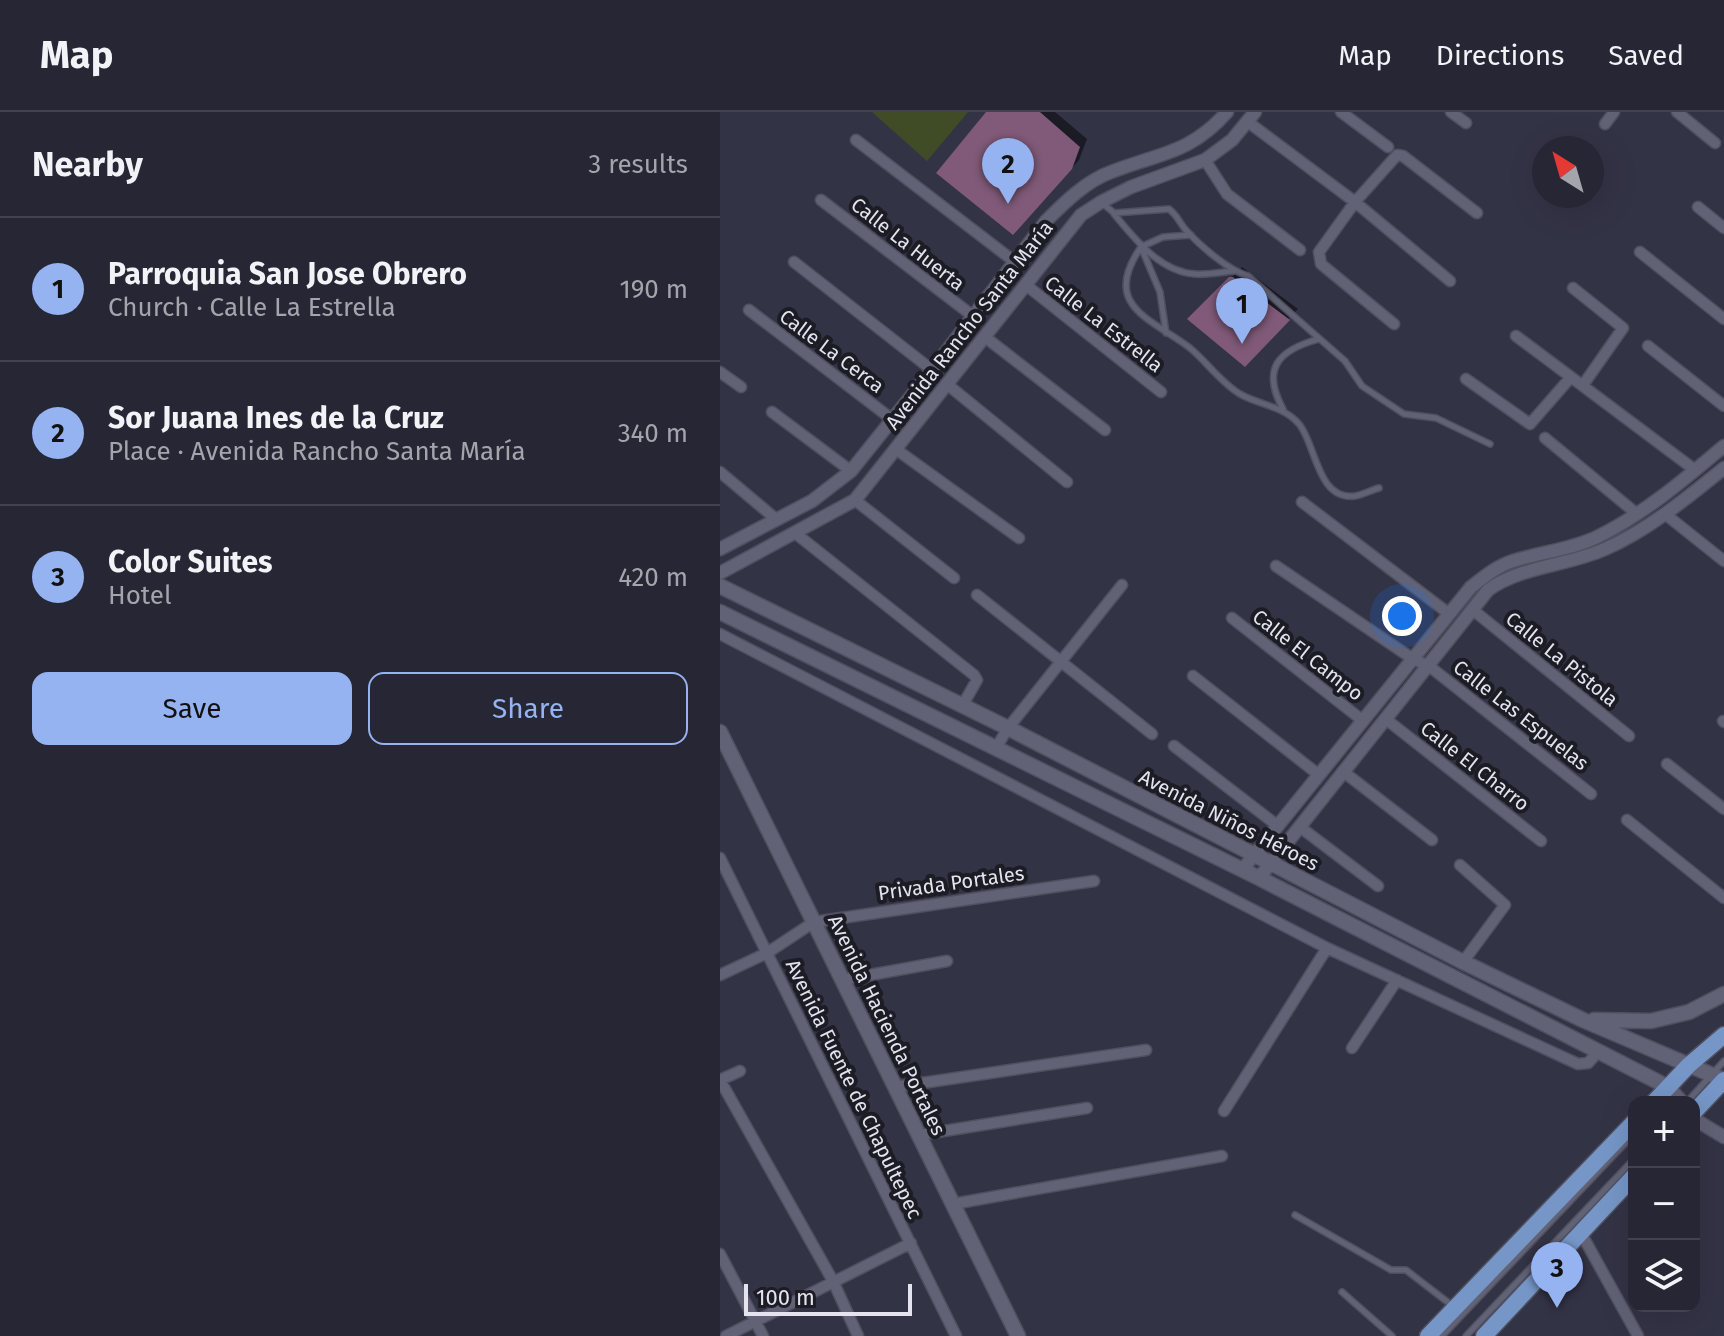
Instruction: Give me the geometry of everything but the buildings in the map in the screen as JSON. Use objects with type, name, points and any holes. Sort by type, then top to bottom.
[{"type":"main road","name":"Avenida Niños Héroes","points":[[720,586],[1008,728],[1463,962],[1583,1020],[1709,1074]]},
{"type":"main road","name":"Avenida Niños Héroes","points":[[720,612],[1259,878],[1599,1051],[1673,1096]]},
{"type":"main road","name":"Avenida Hacienda Portales","points":[[720,732],[1018,1336]]},
{"type":"main road","points":[[1583,1020],[1651,1021],[1689,1012],[1724,994]]},
{"type":"main road","points":[[1700,1097],[1724,1037]]},
{"type":"main road","points":[[1676,1096],[1709,1074]]},
{"type":"main road","points":[[1428,1336],[1628,1128]]},
{"type":"main road","points":[[1491,1333],[1628,1182]]},
{"type":"street","name":"Avenida Rancho Santa María","points":[[720,549],[823,493],[851,471],[1046,221],[1082,189],[1108,173],[1186,147],[1214,127],[1227,112]]},
{"type":"street","points":[[1341,112],[1477,213]]},
{"type":"street","points":[[1451,112],[1466,123]]},
{"type":"street","points":[[1605,124],[1614,112]]},
{"type":"street","points":[[1677,112],[1715,143]]},
{"type":"street","name":"Avenida Rancho Santa María","points":[[720,573],[855,500],[1081,215],[1131,187],[1205,160],[1232,140],[1252,117]]},
{"type":"street","points":[[1252,117],[1450,281]]},
{"type":"street","points":[[856,140],[1015,262]]},
{"type":"street","points":[[1393,151],[1319,252],[1318,258],[1321,264],[1394,324]]},
{"type":"street","points":[[1205,160],[1227,194],[1300,250]]},
{"type":"street","name":"Calle La Huerta","points":[[821,200],[973,316]]},
{"type":"street","points":[[1698,207],[1724,228]]},
{"type":"street","points":[[1640,252],[1724,319]]},
{"type":"street","points":[[794,262],[932,370]]},
{"type":"street","name":"Calle La Estrella","points":[[1026,285],[1161,392]]},
{"type":"street","points":[[1573,288],[1623,328],[1583,385]]},
{"type":"street","name":"Calle La Cerca","points":[[749,310],[893,420]]},
{"type":"street","points":[[1516,336],[1695,470]]},
{"type":"street","points":[[985,337],[1105,430]]},
{"type":"street","points":[[1648,346],[1724,406]]},
{"type":"street","points":[[720,372],[741,387]]},
{"type":"street","points":[[1466,379],[1530,424],[1571,377]]},
{"type":"street","points":[[948,385],[1067,482]]},
{"type":"street","points":[[918,388],[935,401]]},
{"type":"street","points":[[901,409],[919,423]]},
{"type":"street","points":[[772,412],[851,471]]},
{"type":"street","points":[[1545,438],[1637,514]]},
{"type":"street","points":[[1242,870],[1471,587],[1492,571],[1513,561],[1552,553],[1596,537],[1637,514],[1724,446]]},
{"type":"street","points":[[897,450],[1019,538]]},
{"type":"street","points":[[1259,878],[1488,590],[1501,581],[1604,549],[1665,514],[1723,471]]},
{"type":"street","points":[[720,472],[777,520]]},
{"type":"street","points":[[855,500],[954,578]]},
{"type":"street","points":[[1302,502],[1448,613]]},
{"type":"street","points":[[1665,514],[1724,561]]},
{"type":"street","points":[[795,533],[974,675],[977,680],[962,706]]},
{"type":"street","name":"Calle Las Espuelas","points":[[1276,566],[1413,659],[1429,666],[1591,794]]},
{"type":"street","points":[[996,748],[1008,728],[1122,585]]},
{"type":"street","points":[[977,595],[1152,734]]},
{"type":"street","name":"Calle La Pistola","points":[[1473,610],[1629,736]]},
{"type":"street","name":"Calle El Campo","points":[[1232,618],[1362,720]]},
{"type":"street","points":[[720,634],[1327,948],[1578,1064],[1588,1063],[1599,1051]]},
{"type":"street","points":[[1193,676],[1319,775]]},
{"type":"street","name":"Calle El Charro","points":[[1387,720],[1541,841]]},
{"type":"street","points":[[1174,746],[1278,826]]},
{"type":"street","points":[[1667,764],[1724,809]]},
{"type":"street","points":[[1345,773],[1432,840]]},
{"type":"street","points":[[1627,820],[1724,898]]},
{"type":"street","points":[[1300,827],[1378,886]]},
{"type":"street","name":"Avenida Fuente de Chapultepec","points":[[720,858],[956,1336]]},
{"type":"street","points":[[1460,865],[1505,905],[1463,962]]},
{"type":"street","name":"Privada Portales","points":[[814,922],[1094,881]]},
{"type":"street","points":[[720,975],[767,953],[814,922]]},
{"type":"street","points":[[1224,1111],[1327,948]]},
{"type":"street","points":[[842,980],[947,961]]},
{"type":"street","points":[[1352,1048],[1397,980]]},
{"type":"street","points":[[895,1087],[1146,1050]]},
{"type":"street","points":[[740,1071],[720,1080],[833,1281],[858,1336]]},
{"type":"street","points":[[919,1135],[1087,1108]]},
{"type":"street","points":[[1700,1123],[1724,1137]]},
{"type":"street","points":[[953,1204],[1222,1156]]},
{"type":"street","points":[[1581,1233],[1638,1336]]},
{"type":"street","points":[[726,1336],[911,1243]]},
{"type":"street","points":[[720,1254],[763,1336]]},
{"type":"lane","points":[[1101,202],[1114,213],[1141,247],[1160,292],[1166,334]]},
{"type":"lane","points":[[1114,213],[1169,209],[1176,214],[1184,229],[1234,271],[1248,276],[1345,361],[1362,386],[1404,414],[1436,418],[1490,444]]},
{"type":"lane","points":[[1191,234],[1163,237],[1141,247],[1130,266],[1127,296],[1140,316],[1190,348],[1239,393],[1283,410],[1299,424],[1309,440],[1321,477],[1339,492],[1353,497],[1379,488]]},
{"type":"lane","points":[[1141,247],[1179,271],[1195,274],[1234,271]]},
{"type":"lane","points":[[1283,410],[1271,376],[1279,360],[1296,345],[1319,339]]},
{"type":"lane","points":[[1676,1096],[1724,1061]]},
{"type":"lane","points":[[1442,1336],[1628,1140]]},
{"type":"lane","points":[[1466,1336],[1628,1165]]},
{"type":"lane","points":[[1295,1215],[1391,1270],[1406,1270],[1455,1307]]},
{"type":"lane","points":[[1342,1292],[1392,1336]]},
{"type":"green space","points":[[872,112],[968,112],[927,161]]},
{"type":"place","name":"Sor Juana Ines de la Cruz","points":[[1008,204]]},
{"type":"place","name":"Parroquia San Jose Obrero","points":[[1242,344]]},
{"type":"place","name":"Color Suites","points":[[1557,1308]]}]
